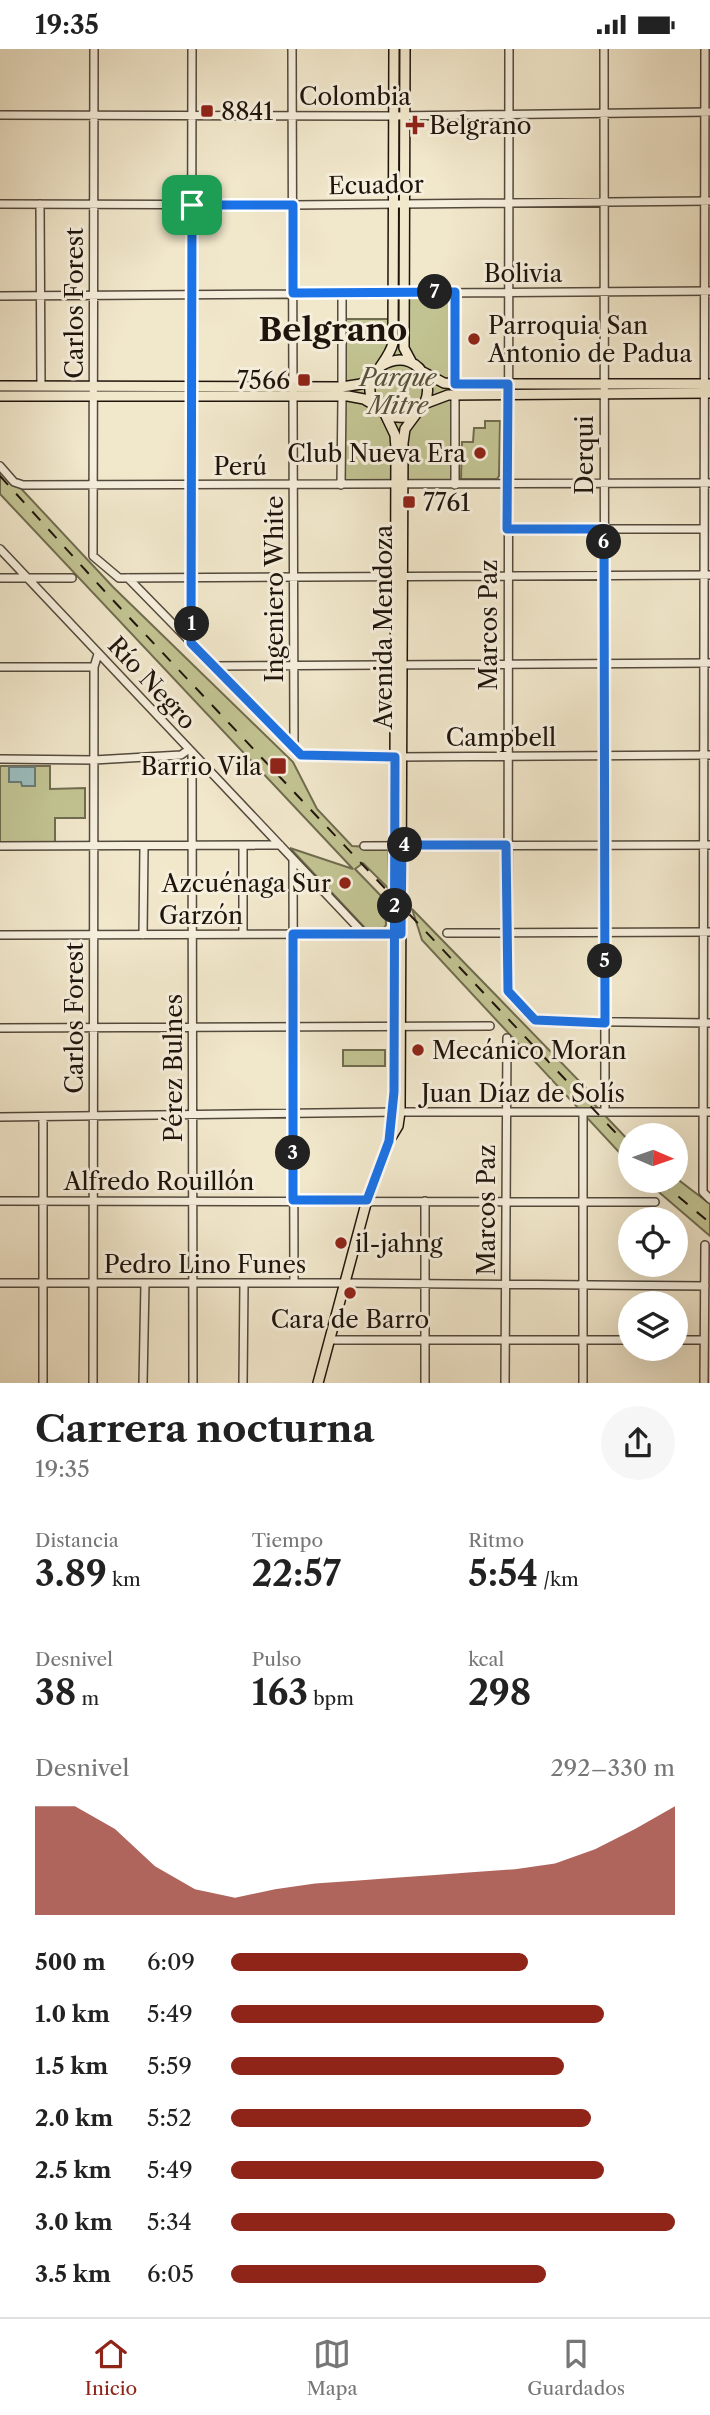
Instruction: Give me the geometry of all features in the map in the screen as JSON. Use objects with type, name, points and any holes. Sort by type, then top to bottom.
[{"type":"main road","points":[[342,392],[373,377],[391,354],[393,343],[394,49]]},
{"type":"main road","points":[[405,49],[404,348],[412,363],[444,383],[508,389],[707,388]]},
{"type":"main road","points":[[381,366],[396,360],[412,363]]},
{"type":"main road","points":[[421,407],[428,387],[422,371]]},
{"type":"main road","points":[[373,377],[371,393],[381,410]]},
{"type":"main road","points":[[0,386],[41,386],[93,391]]},
{"type":"main road","points":[[0,396],[93,391],[342,392],[402,417],[440,397],[508,389]]},
{"type":"main road","name":"Avenida Mendoza","points":[[399,485],[405,429],[421,407]]},
{"type":"main road","name":"Avenida Mendoza","points":[[318,1383],[367,1200],[389,1141],[398,1126],[399,485],[395,435],[381,410]]},
{"type":"street","name":"Carlos Forest","points":[[94,49],[93,556],[119,578],[128,578]]},
{"type":"street","points":[[191,643],[192,49]]},
{"type":"street","name":"Ingeniero White","points":[[292,49],[294,750]]},
{"type":"street","name":"Marcos Paz","points":[[509,49],[506,845],[508,991],[535,1020],[605,1023]]},
{"type":"street","name":"Derqui","points":[[604,49],[606,1112]]},
{"type":"street","points":[[705,49],[707,1112],[704,1192],[710,1199]]},
{"type":"street","name":"Colombia","points":[[0,115],[405,116],[707,112]]},
{"type":"street","name":"Ecuador","points":[[0,204],[293,205],[707,201]]},
{"type":"street","points":[[40,204],[41,386]]},
{"type":"street","name":"Bolivia","points":[[0,296],[707,291]]},
{"type":"street","points":[[455,292],[455,384]]},
{"type":"street","points":[[341,485],[342,293]]},
{"type":"street","points":[[455,395],[455,485]]},
{"type":"street","name":"Perú","points":[[0,466],[14,482],[23,485],[707,483]]},
{"type":"street","points":[[507,529],[704,529]]},
{"type":"street","name":"Río Negro","points":[[0,548],[364,934]]},
{"type":"street","points":[[128,578],[707,575]]},
{"type":"street","points":[[0,578],[72,578]]},
{"type":"street","points":[[128,578],[294,750]]},
{"type":"street","name":"Carlos Forest","points":[[93,1383],[94,667],[98,654]]},
{"type":"street","points":[[213,666],[707,663]]},
{"type":"street","points":[[0,667],[94,667]]},
{"type":"street","name":"Campbell","points":[[294,750],[301,755],[398,757],[707,755]]},
{"type":"street","points":[[0,759],[94,759],[181,755],[190,752]]},
{"type":"street","name":"Pérez Bulnes","points":[[190,752],[194,1383]]},
{"type":"street","points":[[0,846],[280,845]]},
{"type":"street","points":[[364,846],[707,845]]},
{"type":"street","points":[[243,846],[243,934]]},
{"type":"street","points":[[143,935],[144,847]]},
{"type":"street","points":[[293,859],[294,1283]]},
{"type":"street","points":[[447,933],[707,932]]},
{"type":"street","name":"Garzón","points":[[0,935],[398,934]]},
{"type":"street","points":[[605,1023],[707,1023]]},
{"type":"street","points":[[0,1028],[490,1026]]},
{"type":"street","name":"Marcos Paz","points":[[505,1383],[507,1038]]},
{"type":"street","name":"Juan Díaz de Solís","points":[[0,1117],[396,1112],[707,1112]]},
{"type":"street","points":[[583,1112],[583,1383]]},
{"type":"street","points":[[43,1117],[43,1383]]},
{"type":"street","name":"Alfredo Rouillón","points":[[0,1201],[655,1202]]},
{"type":"street","points":[[425,1201],[425,1383]]},
{"type":"street","points":[[704,1383],[708,1247]]},
{"type":"street","name":"Pedro Lino Funes","points":[[0,1283],[705,1286]]},
{"type":"street","points":[[143,1383],[145,1283]]},
{"type":"street","points":[[243,1383],[244,1283]]},
{"type":"street","points":[[329,1340],[618,1340]]},
{"type":"street","points":[[688,1340],[705,1340]]},
{"type":"green space","name":"Parque Mitre","points":[[455,292],[455,485],[341,485],[342,319],[393,319],[394,293]]},
{"type":"green space","name":"Club Nueva Era","points":[[485,421],[500,421],[499,476],[497,479],[461,479],[462,442],[473,442],[474,428],[485,428]]},
{"type":"green space","points":[[0,466],[113,587],[293,762],[317,809],[352,846],[388,848],[389,889],[363,863],[355,869],[385,900],[386,925],[382,930],[365,928],[290,848],[353,869],[0,494]]},
{"type":"green space","points":[[0,766],[50,766],[50,789],[85,788],[85,818],[55,818],[55,842],[0,842]]},
{"type":"green space","points":[[412,909],[587,1089],[593,1103],[618,1129],[618,1151],[422,940]]},
{"type":"green space","points":[[343,1050],[385,1050],[385,1066],[343,1066]]},
{"type":"green space","points":[[688,1187],[710,1204],[710,1236],[688,1217],[688,1207],[676,1207],[660,1193],[688,1193]]},
{"type":"water","points":[[9,767],[35,767],[35,786],[9,782]]},
{"type":"railway","points":[[0,476],[109,596],[618,1135]]},
{"type":"railway","points":[[674,1193],[710,1223]]},
{"type":"place","name":"8841","points":[[207,111]]},
{"type":"place","name":"Belgrano","points":[[415,125]]},
{"type":"place","name":"Parroquia San Antonio de Padua","points":[[474,339]]},
{"type":"place","name":"7566","points":[[304,380]]},
{"type":"place","name":"Club Nueva Era","points":[[480,453]]},
{"type":"place","name":"7761","points":[[409,502]]},
{"type":"place","name":"Barrio Vila","points":[[278,766]]},
{"type":"place","name":"Azcuénaga Sur","points":[[345,883]]},
{"type":"place","name":"Mecánico Moran","points":[[418,1050]]},
{"type":"place","name":"il-jahng","points":[[341,1243]]},
{"type":"place","name":"Cara de Barro","points":[[350,1293]]},
{"type":"district","name":"Belgrano","points":[[333,329]]},
{"type":"route","points":[[192,205],[191,643],[301,755],[395,757],[394,934],[394,1106],[389,1141],[367,1200],[293,1200],[293,934],[364,934],[388,934],[394,934],[401,934],[402,845],[506,845],[508,991],[538,1021],[605,1023],[604,529],[507,529],[508,384],[455,384],[455,292],[293,293],[293,205],[192,205]]}]
